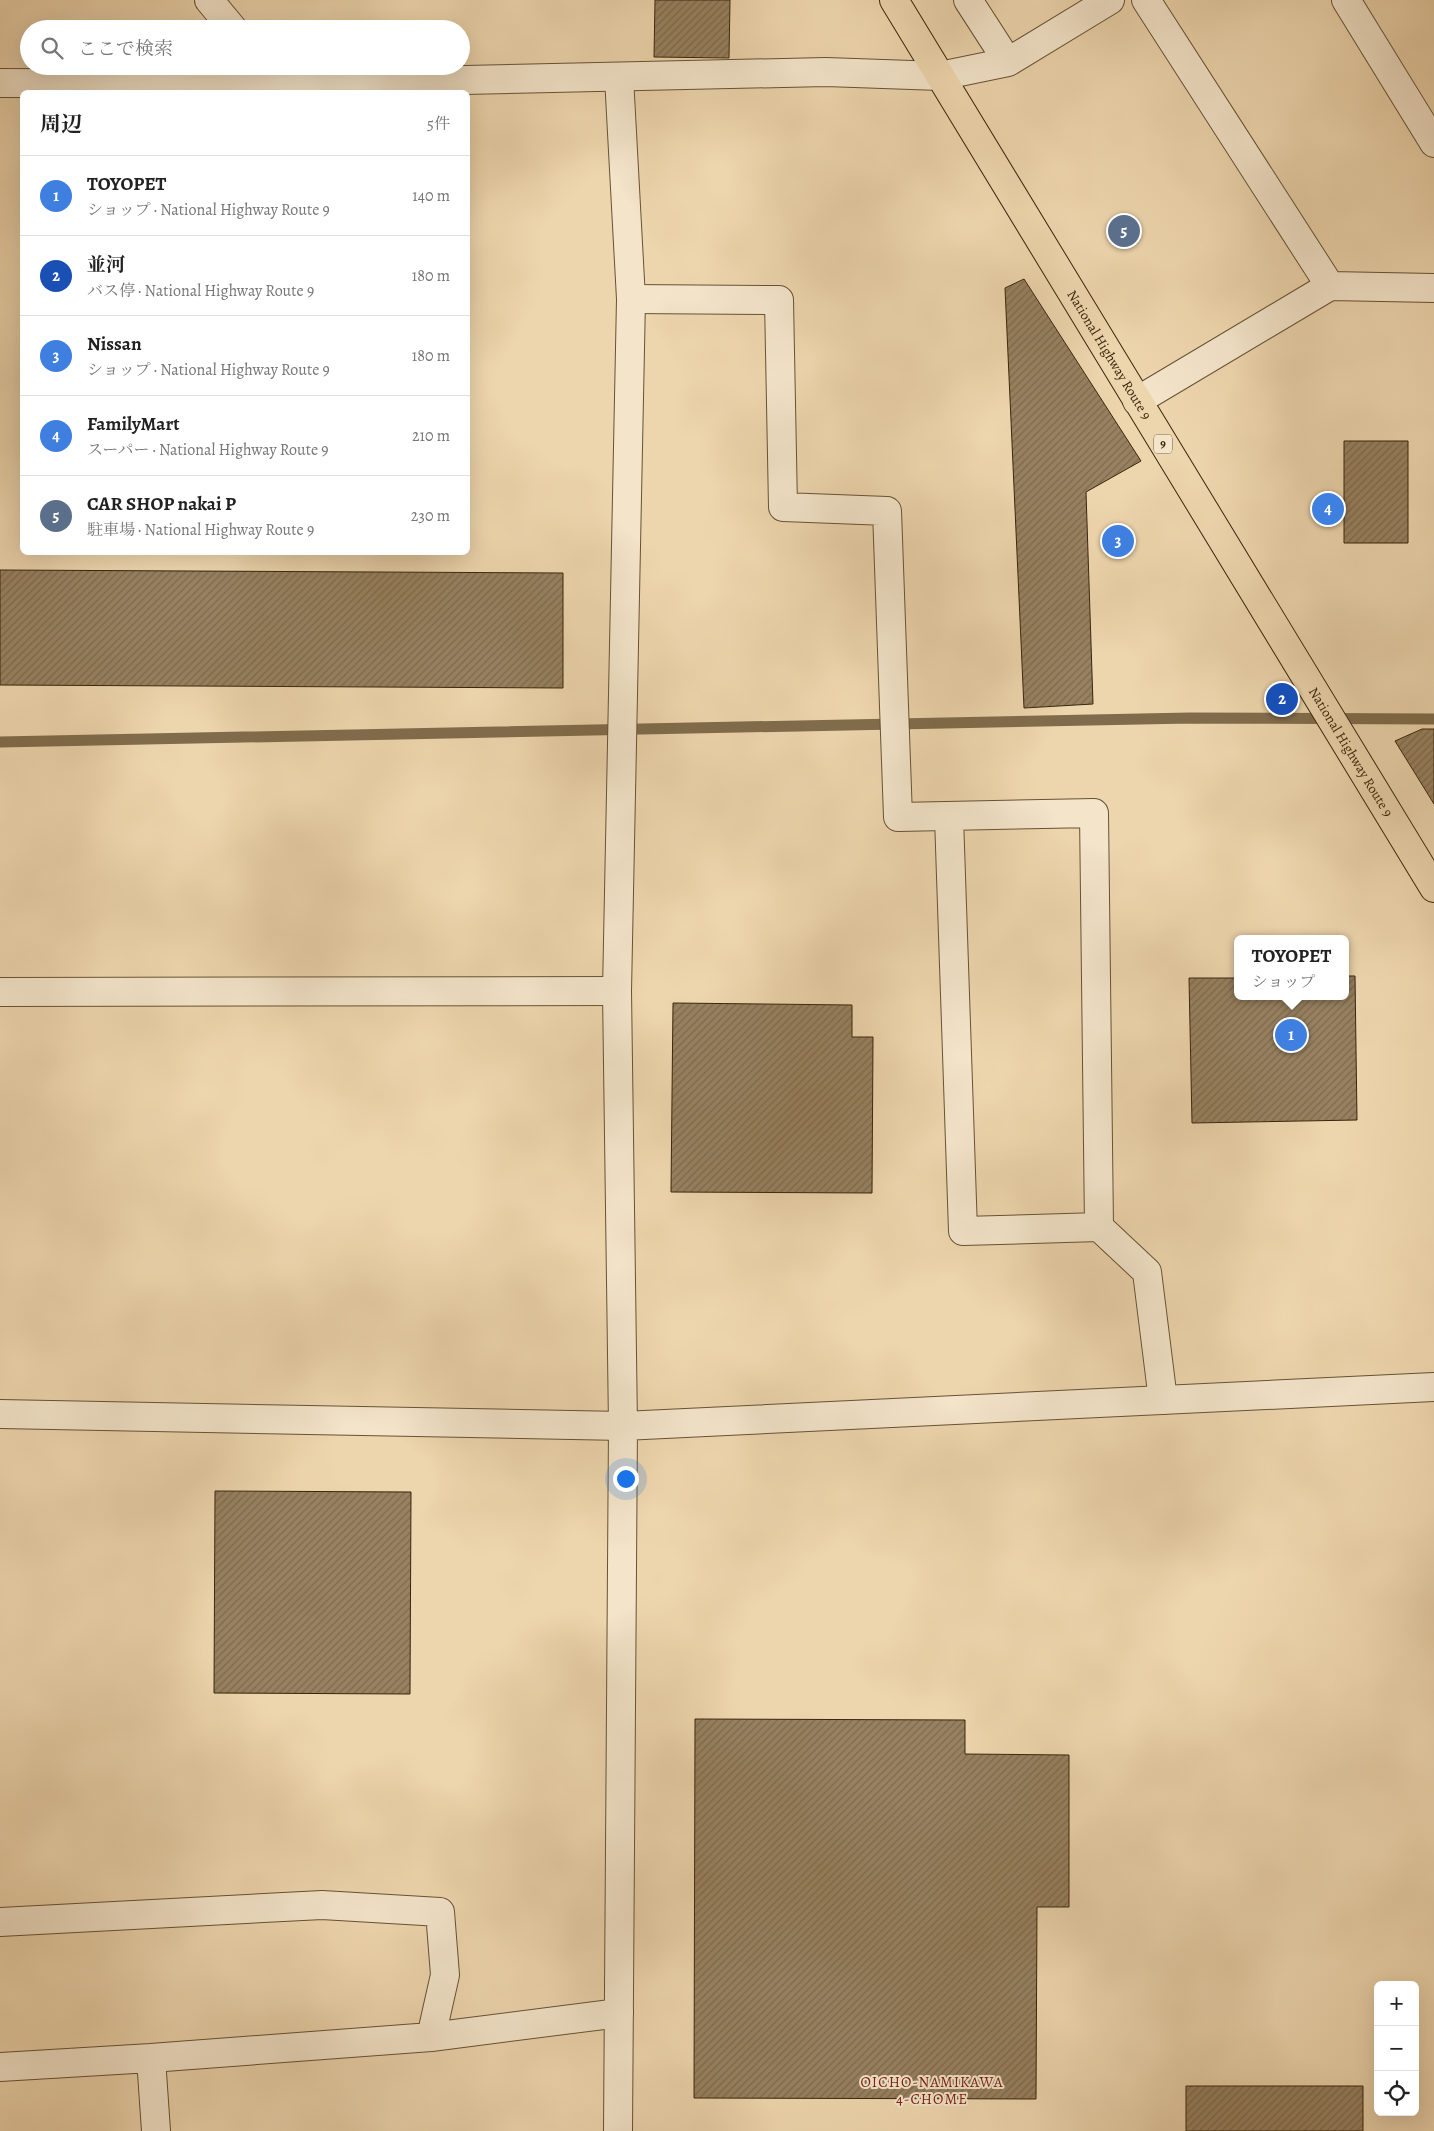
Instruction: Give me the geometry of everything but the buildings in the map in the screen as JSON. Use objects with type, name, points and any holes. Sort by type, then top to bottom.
[{"type":"highway","name":"National Highway Route 9","points":[[894,0],[1434,888]]},
{"type":"street","points":[[208,0],[225,20]]},
{"type":"street","points":[[968,0],[1008,62]]},
{"type":"street","points":[[0,82],[273,75],[619,77],[826,72],[940,76],[1008,62],[1110,0]]},
{"type":"street","points":[[1146,0],[1330,286]]},
{"type":"street","points":[[1346,0],[1434,143]]},
{"type":"street","points":[[618,2131],[623,1426],[617,991],[631,299],[619,77]]},
{"type":"street","points":[[1137,401],[1330,286],[1434,288]]},
{"type":"street","points":[[631,299],[779,300],[783,508],[887,511],[898,817],[1094,813],[1099,1227]]},
{"type":"street","points":[[949,817],[963,1232],[1099,1227],[1147,1272],[1163,1400]]},
{"type":"street","points":[[0,992],[617,991]]},
{"type":"street","points":[[0,1414],[623,1426],[1434,1387]]},
{"type":"street","points":[[0,1922],[322,1905],[440,1912],[445,1975],[432,2037]]},
{"type":"street","points":[[0,2067],[432,2037],[619,2013]]},
{"type":"street","points":[[151,2058],[156,2131]]},
{"type":"waterway","points":[[0,742],[1190,718],[1434,719]]},
{"type":"place","name":"CAR SHOP nakai P","points":[[1124,231]]},
{"type":"place","name":"FamilyMart","points":[[1328,509]]},
{"type":"place","name":"Nissan","points":[[1118,541]]},
{"type":"place","name":"並河","points":[[1282,699]]},
{"type":"place","name":"TOYOPET","points":[[1291,1035]]},
{"type":"district","name":"OICHO-NAMIKAWA 4-CHOME","points":[[932,2090]]}]
